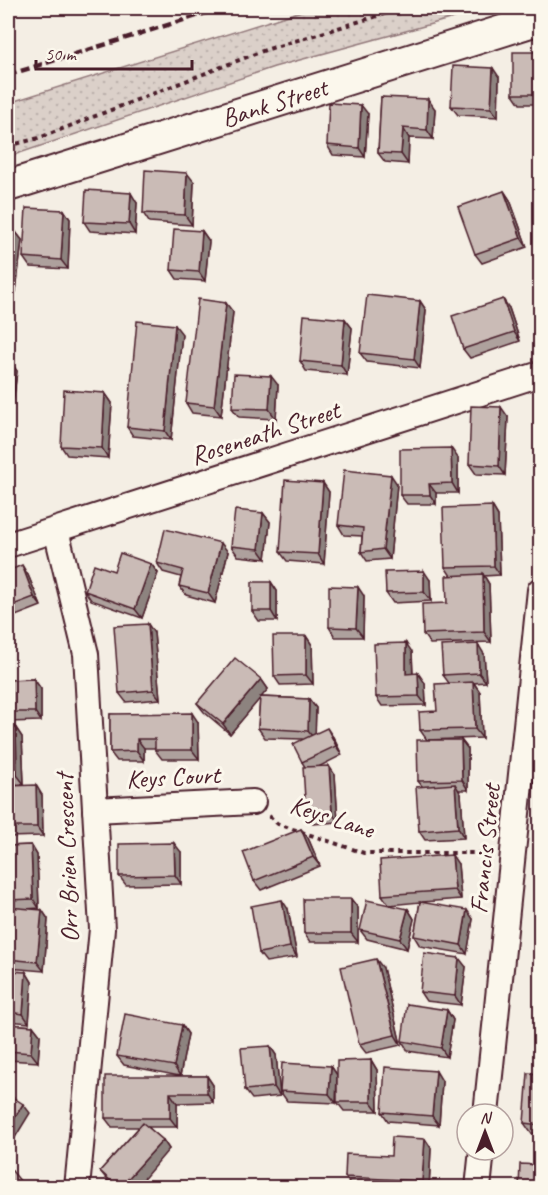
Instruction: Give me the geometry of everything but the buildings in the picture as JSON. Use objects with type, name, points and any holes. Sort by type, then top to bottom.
[{"type":"main road","name":"Bank Street","points":[[8,186],[540,19]]},
{"type":"street","name":"Roseneath Street","points":[[8,545],[540,374]]},
{"type":"street","name":"Orr Brien Crescent","points":[[56,530],[86,654],[102,929],[77,1188]]},
{"type":"street","name":"Francis Street","points":[[487,1102],[540,590]]},
{"type":"street","name":"Keys Court","points":[[95,810],[253,802]]},
{"type":"street","points":[[478,1188],[481,1162]]},
{"type":"path","points":[[8,146],[39,138],[265,50],[404,8]]},
{"type":"path","name":"Keys Lane","points":[[253,802],[278,824],[364,853],[513,854]]},
{"type":"shaded area","points":[[311,8],[490,8],[274,67],[8,157],[8,103]]},
{"type":"railway","points":[[8,75],[222,8]]}]
